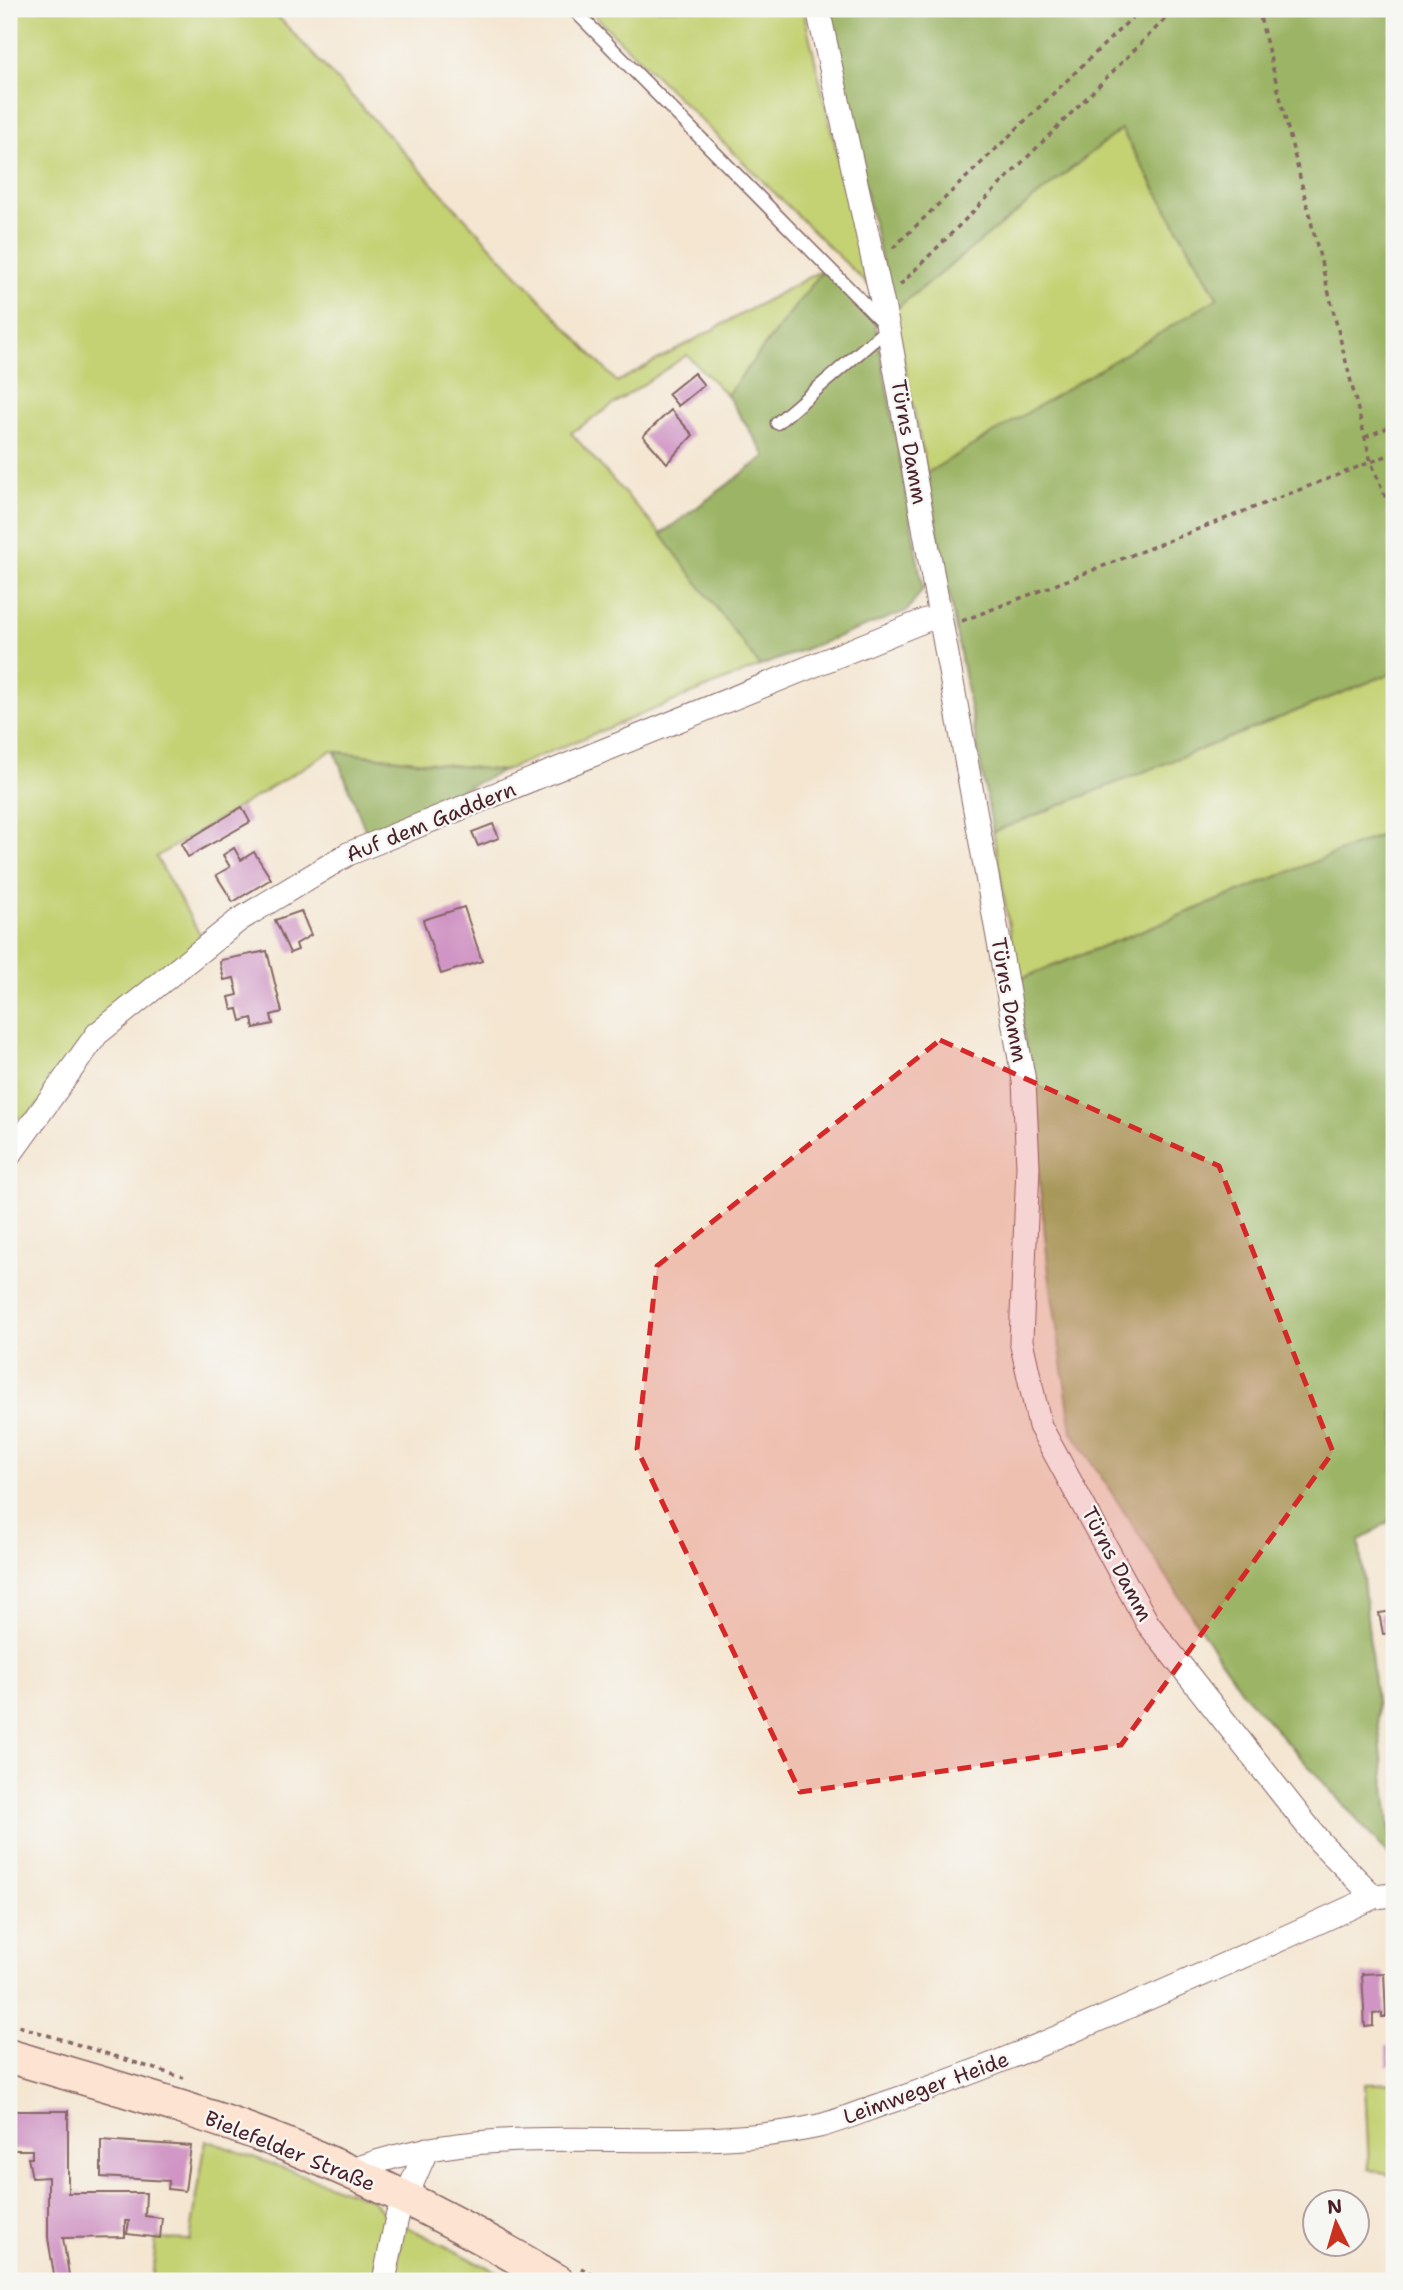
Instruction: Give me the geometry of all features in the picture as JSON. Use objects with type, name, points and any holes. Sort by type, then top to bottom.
[{"type":"main road","name":"Bielefelder Straße","points":[[9,2056],[149,2098],[274,2140],[405,2197],[500,2247],[557,2281]]},
{"type":"street","name":"Türns Damm","points":[[818,9],[888,328],[1024,1082],[1028,1166],[1021,1341],[1040,1426],[1148,1623],[1320,1842],[1384,1896]]},
{"type":"street","name":"Auf dem Gaddern","points":[[10,1149],[97,1034],[239,920],[348,854],[926,620],[941,623]]},
{"type":"street","name":"Leimweger Heide","points":[[348,2172],[384,2158],[426,2149],[497,2140],[686,2141],[757,2137],[821,2125],[965,2076],[1183,1985],[1384,1896]]},
{"type":"street","points":[[384,2281],[393,2230],[426,2149]]},
{"type":"lane","points":[[573,9],[888,328],[777,423]]},
{"type":"path","points":[[875,266],[967,174],[1141,9]]},
{"type":"path","points":[[883,303],[1175,9]]},
{"type":"path","points":[[1258,9],[1371,462],[1394,518]]},
{"type":"path","points":[[1365,436],[1394,425]]},
{"type":"path","points":[[941,623],[1394,453]]},
{"type":"highlighted area","points":[[940,1040],[1219,1166],[1333,1452],[1121,1745],[800,1792],[637,1449],[657,1266]]},
{"type":"green space","points":[[9,9],[271,9],[617,382],[824,269],[727,395],[687,355],[571,433],[661,534],[760,666],[503,771],[331,751],[156,857],[203,940],[26,1117],[14,1118],[9,1114]]},
{"type":"green space","points":[[588,9],[803,9],[868,285]]},
{"type":"green space","points":[[825,9],[1394,9],[1394,672],[993,832],[927,473],[1218,298],[1121,129],[893,311]]},
{"type":"green space","points":[[1121,129],[1218,299],[927,473],[893,311]]},
{"type":"green space","points":[[824,269],[875,321],[923,589],[907,611],[760,666],[661,534],[766,456],[727,395]]},
{"type":"green space","points":[[1394,672],[1394,830],[1018,980],[993,832]]},
{"type":"green space","points":[[335,752],[503,771],[366,832]]},
{"type":"green space","points":[[1394,830],[1394,1518],[1359,1541],[1393,1860],[1241,1691],[1072,1432],[1049,1274],[1018,980]]},
{"type":"green space","points":[[1394,2083],[1394,2177],[1369,2169],[1365,2084]]},
{"type":"green space","points":[[206,2140],[372,2200],[386,2215],[375,2281],[152,2281],[156,2239],[190,2240]]},
{"type":"green space","points":[[403,2225],[515,2281],[394,2281]]},
{"type":"building","points":[[694,373],[704,385],[678,406],[668,394]]},
{"type":"building","points":[[671,410],[693,435],[667,463],[643,436]]},
{"type":"building","points":[[242,807],[250,822],[188,857],[181,844]]},
{"type":"building","points":[[493,824],[499,838],[478,846],[472,832]]},
{"type":"building","points":[[234,848],[241,860],[254,852],[271,879],[233,902],[216,875],[230,867],[223,855]]},
{"type":"building","points":[[464,907],[482,961],[441,974],[423,920]]},
{"type":"building","points":[[301,911],[311,935],[296,944],[298,950],[290,953],[275,920]]},
{"type":"building","points":[[267,951],[282,1012],[271,1015],[273,1024],[254,1028],[252,1018],[241,1021],[238,1009],[232,1010],[229,997],[238,995],[234,978],[224,980],[220,963],[221,960]]},
{"type":"building","points":[[1394,1611],[1394,1633],[1383,1634],[1379,1613]]},
{"type":"building","points":[[1384,1973],[1386,2017],[1382,2017],[1382,2013],[1373,2014],[1373,2026],[1365,2027],[1362,1974]]},
{"type":"building","points":[[1394,2045],[1394,2066],[1386,2066],[1386,2046]]},
{"type":"building","points":[[9,2111],[68,2111],[68,2193],[146,2193],[145,2216],[162,2218],[160,2238],[127,2234],[129,2221],[125,2221],[125,2237],[63,2238],[70,2281],[55,2281],[48,2238],[48,2177],[32,2178],[28,2158],[32,2158],[32,2150],[9,2150]]},
{"type":"building","points":[[101,2140],[191,2146],[185,2191],[168,2189],[169,2181],[101,2177]]}]
